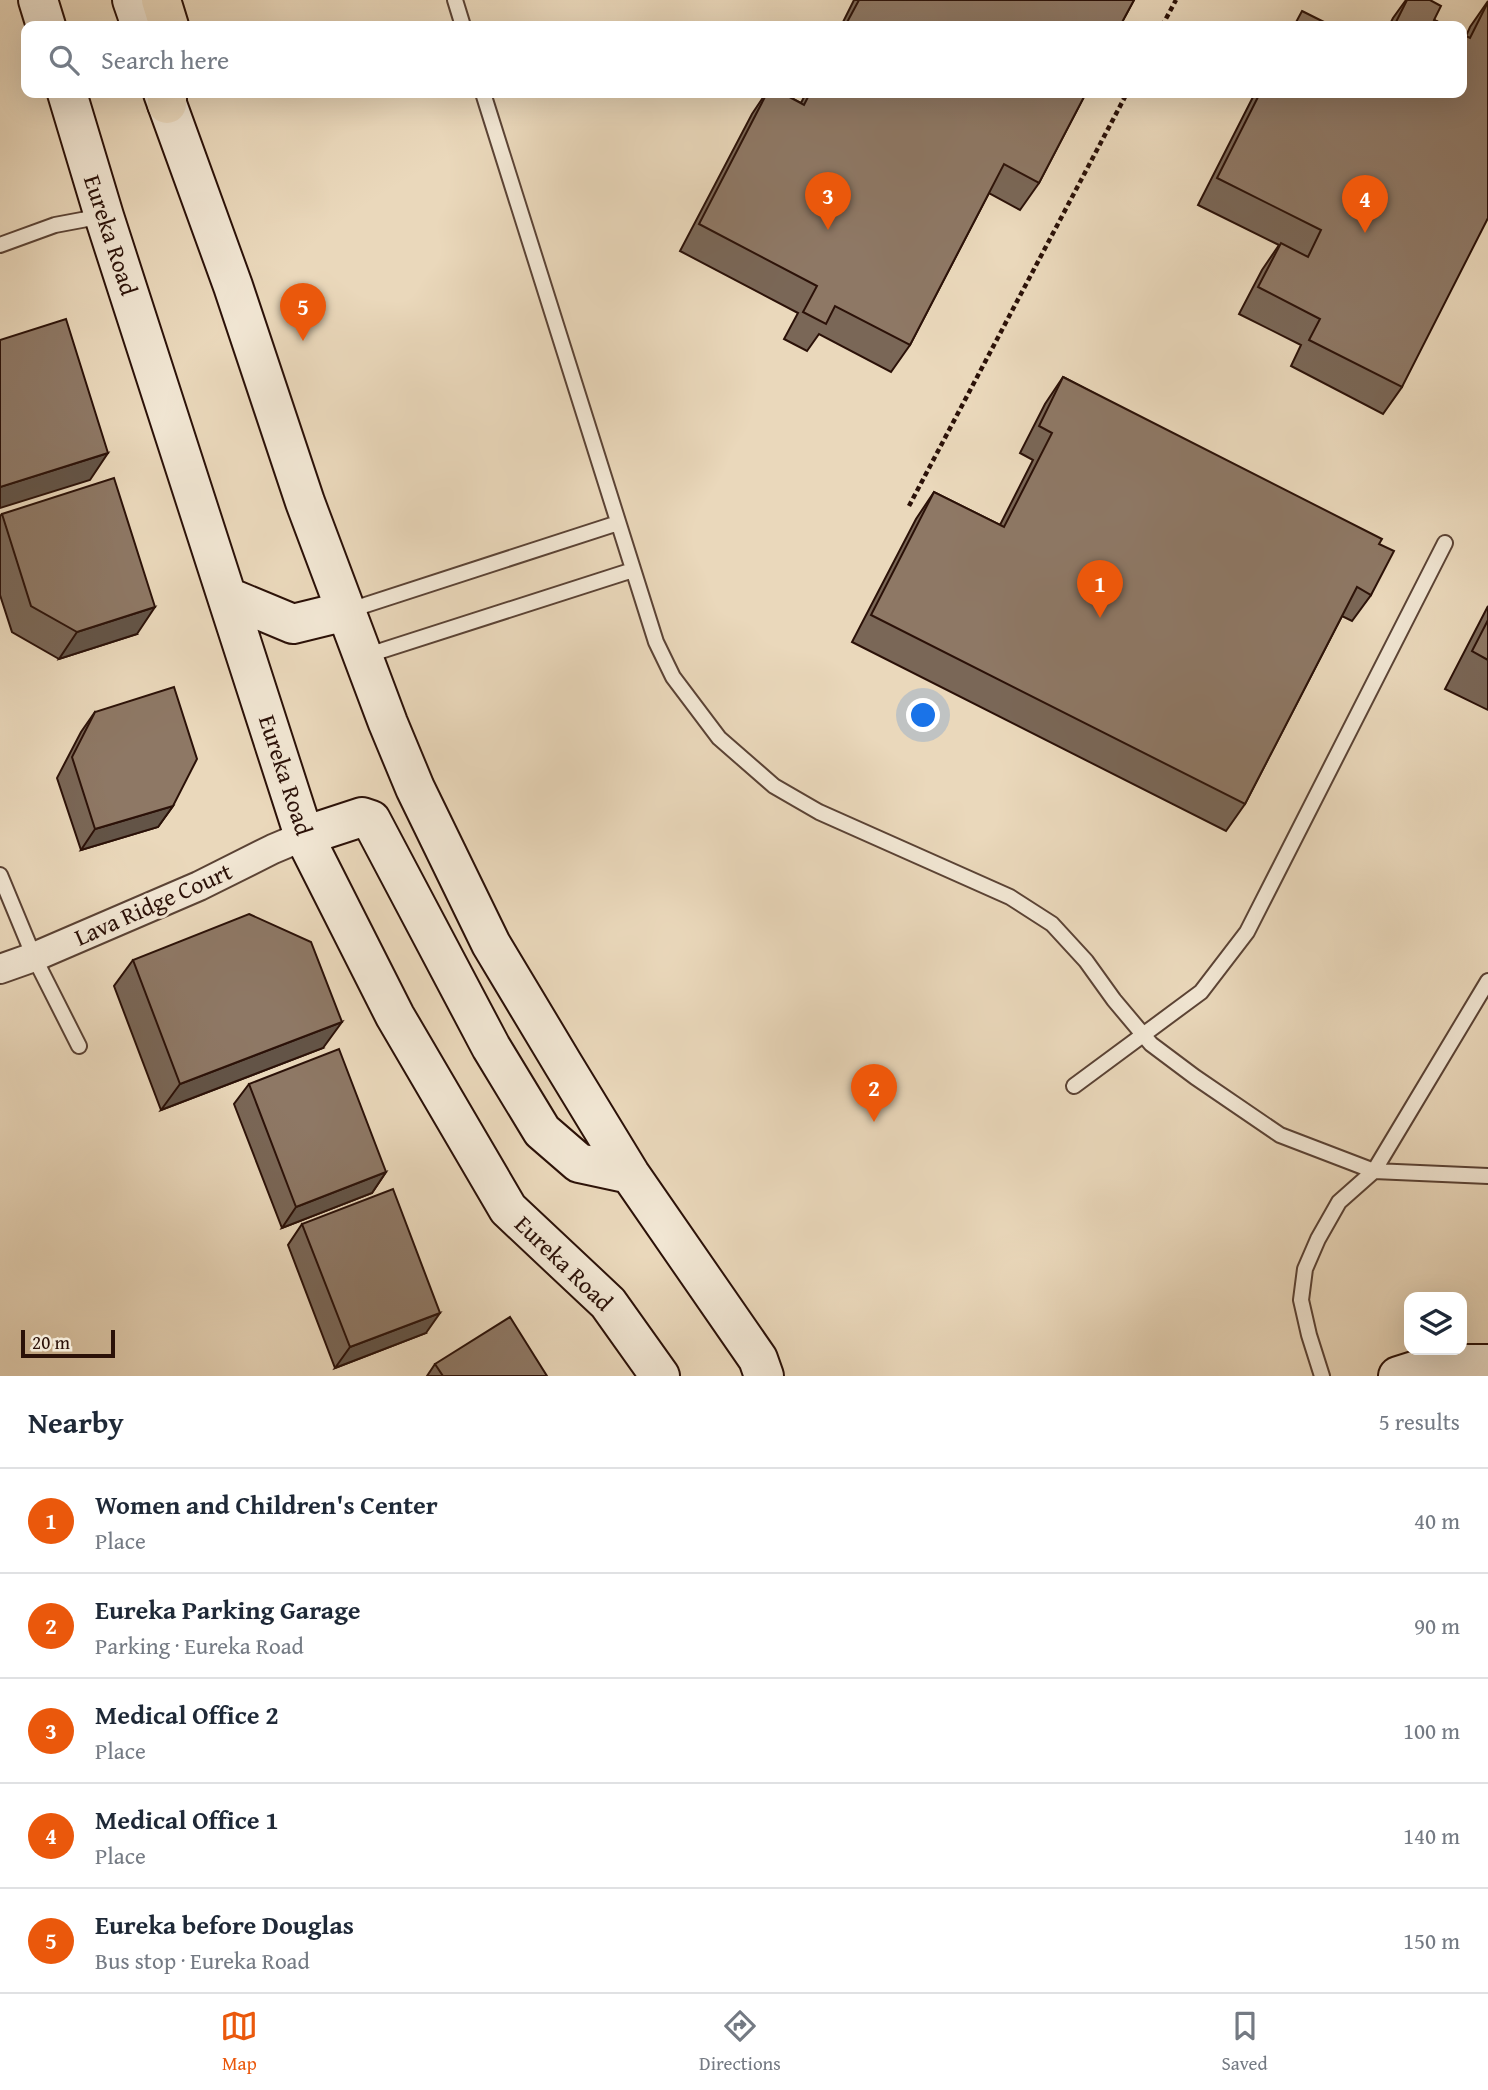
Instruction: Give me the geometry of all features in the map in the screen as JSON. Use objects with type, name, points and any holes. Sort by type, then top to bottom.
[{"type":"main road","points":[[38,0],[44,21]]},
{"type":"main road","points":[[142,9],[161,21]]},
{"type":"main road","name":"Eureka Road","points":[[69,98],[304,836],[395,1016],[508,1209],[608,1303],[660,1376]]},
{"type":"main road","points":[[167,98],[305,502],[415,788],[491,944],[630,1174],[758,1359],[764,1376]]},
{"type":"main road","points":[[228,597],[293,624],[346,611]]},
{"type":"main road","points":[[304,836],[362,817],[371,820],[491,1047],[542,1131],[579,1163],[630,1174]]},
{"type":"main road","points":[[1398,1376],[1436,1364],[1488,1364]]},
{"type":"street","name":"Lava Ridge Court","points":[[0,969],[199,886],[304,836]]},
{"type":"lane","points":[[455,0],[461,21]]},
{"type":"lane","points":[[485,98],[656,642],[673,677],[719,738],[774,786],[819,812],[1010,897],[1052,924],[1086,961],[1150,1044],[1280,1135],[1374,1171],[1488,1176]]},
{"type":"lane","points":[[0,245],[55,225],[104,216]]},
{"type":"lane","points":[[346,611],[618,523]]},
{"type":"lane","points":[[1074,1086],[1200,992],[1247,932],[1445,543]]},
{"type":"lane","points":[[364,657],[633,570]]},
{"type":"lane","points":[[0,875],[34,957],[79,1046]]},
{"type":"lane","points":[[1322,1376],[1301,1300],[1305,1269],[1339,1202],[1374,1171],[1488,981]]},
{"type":"path","points":[[1165,21],[1176,0]]},
{"type":"path","points":[[909,506],[1124,98]]},
{"type":"building","points":[[859,0],[1134,0],[1123,21],[848,21]]},
{"type":"building","points":[[1407,0],[1430,0],[1441,6],[1434,20],[1436,21],[1396,21]]},
{"type":"building","points":[[1488,2],[1488,218],[1402,387],[1309,340],[1320,319],[1258,287],[1281,243],[1308,257],[1321,230],[1217,178],[1257,98],[1467,98],[1467,36],[1470,38]]},
{"type":"building","points":[[1302,11],[1322,21],[1297,21]]},
{"type":"building","points":[[764,98],[791,98],[804,105],[808,98],[1083,98],[1039,183],[1004,164],[910,345],[835,306],[826,324],[803,312],[817,286],[699,224]]},
{"type":"building","points":[[66,319],[108,453],[0,487],[0,340]]},
{"type":"building","points":[[1063,377],[1382,539],[1379,544],[1394,551],[1371,595],[1357,587],[1245,804],[871,615],[934,492],[1004,527],[1052,433],[1039,426]]},
{"type":"building","points":[[114,478],[155,607],[77,632],[31,606],[2,514]]},
{"type":"building","points":[[1488,620],[1488,660],[1472,651]]},
{"type":"building","points":[[174,687],[197,759],[173,806],[95,829],[72,757],[95,712]]},
{"type":"building","points":[[249,914],[311,942],[342,1022],[180,1084],[133,960]]},
{"type":"building","points":[[339,1049],[386,1172],[296,1207],[249,1084]]},
{"type":"building","points":[[393,1189],[440,1313],[350,1347],[302,1224]]},
{"type":"building","points":[[510,1317],[547,1376],[443,1376],[435,1364]]},
{"type":"place","name":"Medical Office 2","points":[[828,230]]},
{"type":"place","name":"Medical Office 1","points":[[1365,233]]},
{"type":"place","name":"Eureka before Douglas","points":[[303,341]]},
{"type":"place","name":"Women and Children's Center","points":[[1100,618]]},
{"type":"place","name":"Eureka Parking Garage","points":[[874,1122]]}]
